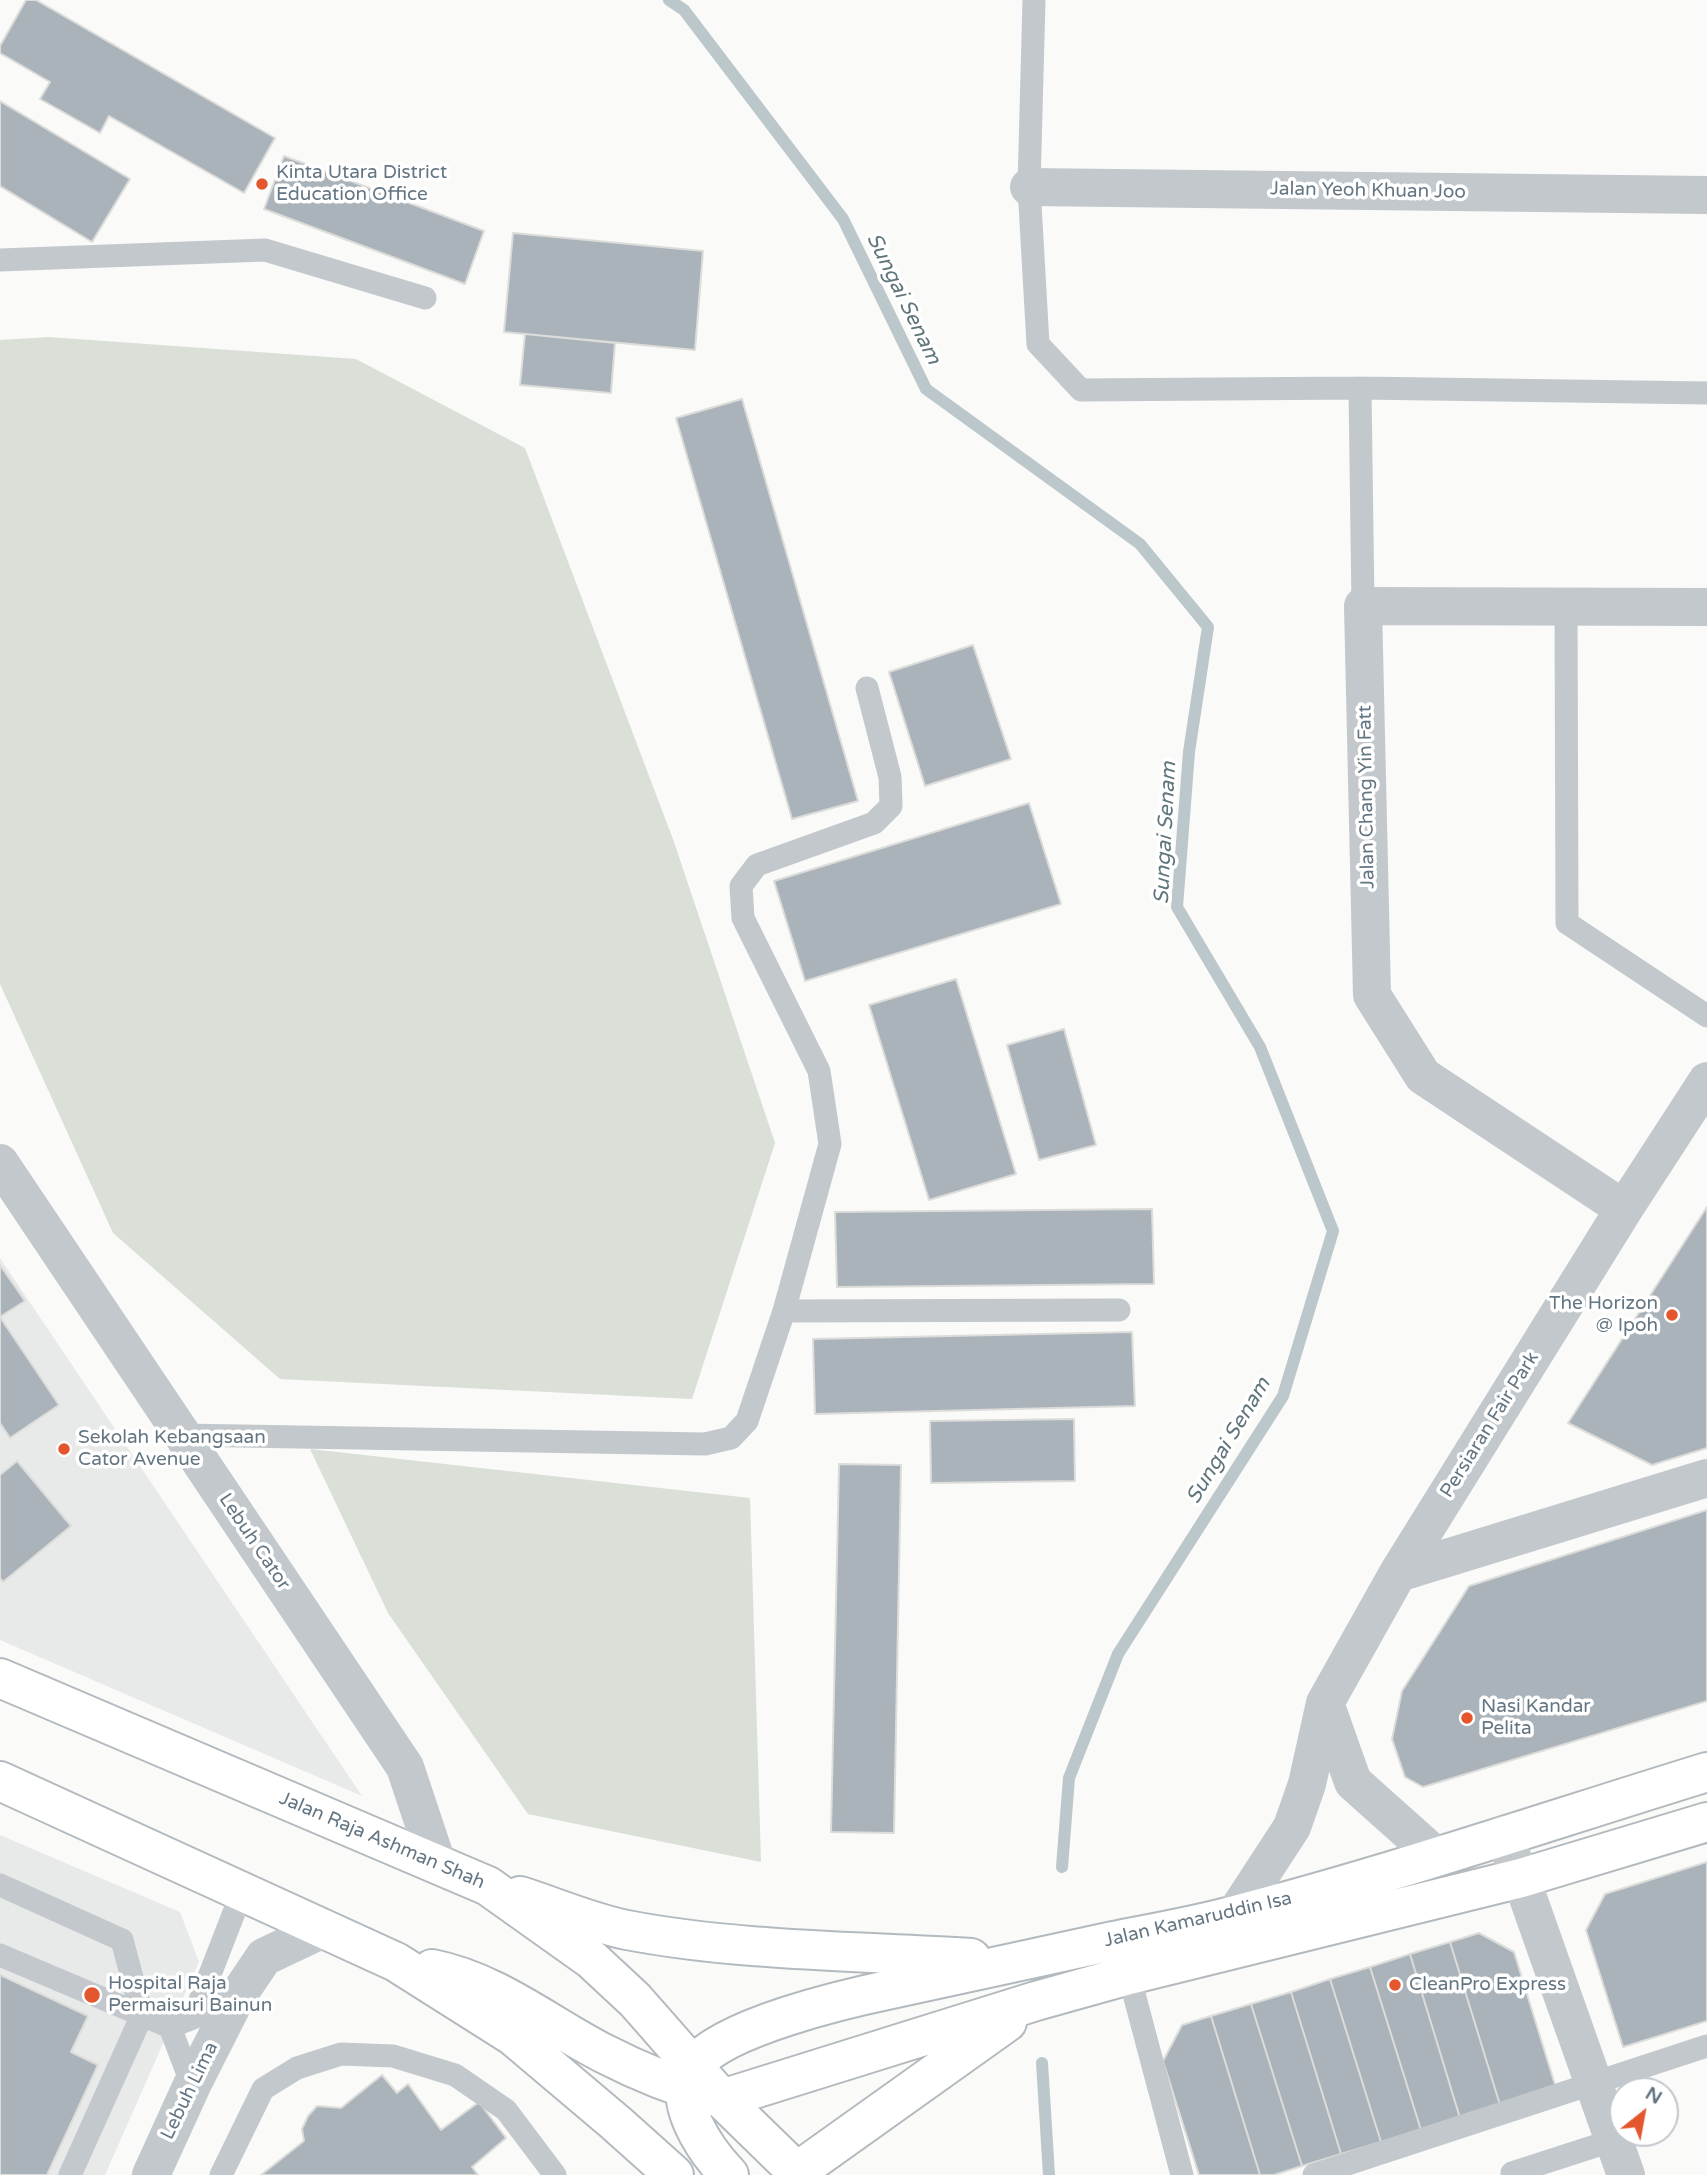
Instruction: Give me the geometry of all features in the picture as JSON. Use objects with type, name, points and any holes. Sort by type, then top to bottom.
[{"type":"main road","name":"Jalan Raja Ashman Shah","points":[[0,1678],[488,1886],[592,1960],[635,2000],[689,2077]]},
{"type":"main road","name":"Jalan Kamaruddin Isa","points":[[689,2077],[712,2049],[822,2004],[1234,1916],[1437,1857],[1707,1772]]},
{"type":"main road","points":[[0,1781],[396,1962],[513,2036],[674,2175]]},
{"type":"main road","name":"Jalan Kamaruddin Isa","points":[[722,2099],[1036,2001],[1129,1975],[1521,1878],[1707,1822]]},
{"type":"main road","points":[[488,1886],[624,1929],[662,1935],[786,1947],[1020,1961]]},
{"type":"main road","points":[[396,1962],[456,1974],[506,1996],[606,2055],[689,2077],[722,2099],[799,2173],[1036,2001]]},
{"type":"main road","points":[[689,2077],[692,2124],[710,2155],[729,2175]]},
{"type":"street","name":"Jalan Yeoh Khuan Joo","points":[[1029,187],[1707,195]]},
{"type":"street","points":[[1363,606],[1707,607]]},
{"type":"street","name":"Jalan Chang Yin Fatt","points":[[1363,606],[1372,995],[1423,1076],[1624,1209]]},
{"type":"street","name":"Persiaran Fair Park","points":[[1234,1916],[1292,1828],[1307,1784],[1325,1703],[1398,1573],[1624,1209],[1707,1081]]},
{"type":"street","name":"Lebuh Cator","points":[[0,1163],[405,1767],[437,1863]]},
{"type":"street","points":[[1398,1573],[1707,1478]]},
{"type":"street","points":[[1325,1703],[1353,1782],[1437,1857]]},
{"type":"street","points":[[1503,1835],[1521,1878],[1620,2158]]},
{"type":"street","name":"Lebuh Lima","points":[[151,2175],[235,2000],[264,1957],[323,1928]]},
{"type":"lane","points":[[1034,0],[1029,187],[1038,344],[1081,390],[1360,388],[1707,393]]},
{"type":"lane","points":[[0,260],[265,250],[425,298]]},
{"type":"lane","points":[[1360,388],[1363,606]]},
{"type":"lane","points":[[1566,606],[1567,923],[1707,1016]]},
{"type":"lane","points":[[182,1434],[705,1444],[731,1438],[747,1421],[784,1311],[830,1144],[819,1071],[743,918],[741,886],[757,865],[874,823],[891,806],[890,777],[867,688]]},
{"type":"lane","points":[[784,1311],[1119,1311]]},
{"type":"lane","points":[[0,1885],[122,1940],[142,2015],[70,2175]]},
{"type":"lane","points":[[0,1955],[170,2027],[193,2018],[242,1892]]},
{"type":"lane","points":[[1129,1975],[1182,2175]]},
{"type":"lane","points":[[170,2027],[192,2085]]},
{"type":"lane","points":[[1314,2175],[1707,2046]]},
{"type":"lane","points":[[220,2175],[263,2089],[297,2068],[341,2054],[393,2056],[455,2075],[506,2110],[555,2175]]},
{"type":"lane","points":[[1513,2175],[1512,2173],[1551,2159],[1620,2158]]},
{"type":"shaded area","points":[[49,337],[356,359],[525,448],[674,842],[775,1143],[692,1399],[280,1379],[113,1233],[0,984],[0,340]]},
{"type":"shaded area","name":"Sekolah Kebangsaan Cator Avenue","points":[[0,1258],[362,1796],[0,1640]]},
{"type":"shaded area","points":[[310,1449],[750,1498],[761,1862],[528,1814],[388,1613]]},
{"type":"shaded area","name":"Hospital Raja Permaisuri Bainun","points":[[0,1835],[180,1912],[199,1962],[105,2175],[0,2175]]},
{"type":"building","points":[[26,0],[36,0],[275,138],[244,193],[109,116],[100,133],[40,99],[50,82],[0,53],[0,46]]},
{"type":"building","points":[[0,101],[130,179],[92,242],[0,186]]},
{"type":"building","points":[[284,156],[484,231],[465,284],[264,209]]},
{"type":"building","points":[[513,233],[703,251],[695,350],[504,332]]},
{"type":"building","points":[[525,334],[615,343],[611,393],[520,385]]},
{"type":"building","points":[[742,399],[858,801],[792,819],[676,418]]},
{"type":"building","points":[[973,645],[1011,759],[925,786],[889,672]]},
{"type":"building","points":[[1029,803],[1061,904],[805,981],[774,881]]},
{"type":"building","points":[[956,979],[1016,1174],[929,1200],[869,1005]]},
{"type":"building","points":[[1064,1029],[1096,1145],[1039,1160],[1007,1045]]},
{"type":"building","name":"The Horizon @ Ipoh","points":[[1707,1207],[1707,1448],[1652,1465],[1568,1423]]},
{"type":"building","points":[[1152,1209],[1154,1284],[837,1287],[835,1212]]},
{"type":"building","points":[[0,1265],[25,1301],[0,1317]]},
{"type":"building","points":[[0,1317],[59,1405],[10,1438],[0,1423]]},
{"type":"building","points":[[1132,1332],[1135,1406],[815,1414],[813,1339]]},
{"type":"building","points":[[1074,1419],[1075,1481],[931,1483],[930,1421]]},
{"type":"building","points":[[17,1461],[71,1526],[3,1582],[0,1578],[0,1475]]},
{"type":"building","points":[[839,1464],[901,1465],[894,1833],[831,1832]]},
{"type":"building","points":[[1707,1510],[1707,1701],[1423,1787],[1405,1777],[1392,1739],[1402,1691],[1469,1586]]},
{"type":"building","points":[[1707,1862],[1707,2021],[1623,2047],[1586,1930],[1605,1894]]},
{"type":"building","points":[[1479,1933],[1514,1952],[1556,2088],[1500,2105],[1450,1942]]},
{"type":"building","points":[[1450,1942],[1500,2105],[1460,2118],[1410,1954]]},
{"type":"building","points":[[1410,1954],[1460,2118],[1421,2130],[1370,1967]]},
{"type":"building","points":[[1370,1967],[1421,2130],[1381,2142],[1330,1979]]},
{"type":"building","points":[[0,1975],[88,2016],[71,2052],[98,2065],[47,2175],[0,2175]]},
{"type":"building","points":[[1330,1979],[1381,2142],[1341,2154],[1291,1992]]},
{"type":"building","points":[[1291,1992],[1341,2154],[1302,2166],[1251,2004]]},
{"type":"building","points":[[1251,2004],[1302,2166],[1274,2175],[1260,2175],[1211,2016]]},
{"type":"building","points":[[1211,2016],[1260,2175],[1199,2175],[1163,2061],[1182,2025]]},
{"type":"building","points":[[382,2075],[397,2093],[408,2084],[441,2130],[479,2102],[506,2138],[472,2167],[478,2175],[261,2175],[304,2141],[302,2129],[317,2106],[341,2108]]},
{"type":"waterway","name":"Sungai Senam","points":[[669,0],[684,10],[843,219],[926,389],[1140,544],[1208,627],[1189,752],[1177,907],[1260,1047],[1333,1231],[1283,1396],[1118,1654],[1069,1778],[1062,1867]]},
{"type":"waterway","name":"Sungai Senam","points":[[1042,2063],[1049,2175]]},
{"type":"place","name":"Kinta Utara District Education Office","points":[[262,184]]},
{"type":"place","name":"The Horizon @ Ipoh","points":[[1672,1315]]},
{"type":"place","name":"Sekolah Kebangsaan Cator Avenue","points":[[64,1449]]},
{"type":"place","name":"Nasi Kandar Pelita","points":[[1467,1718]]},
{"type":"place","name":"CleanPro Express","points":[[1395,1985]]},
{"type":"place","name":"Hospital Raja Permaisuri Bainun","points":[[92,1995]]}]
